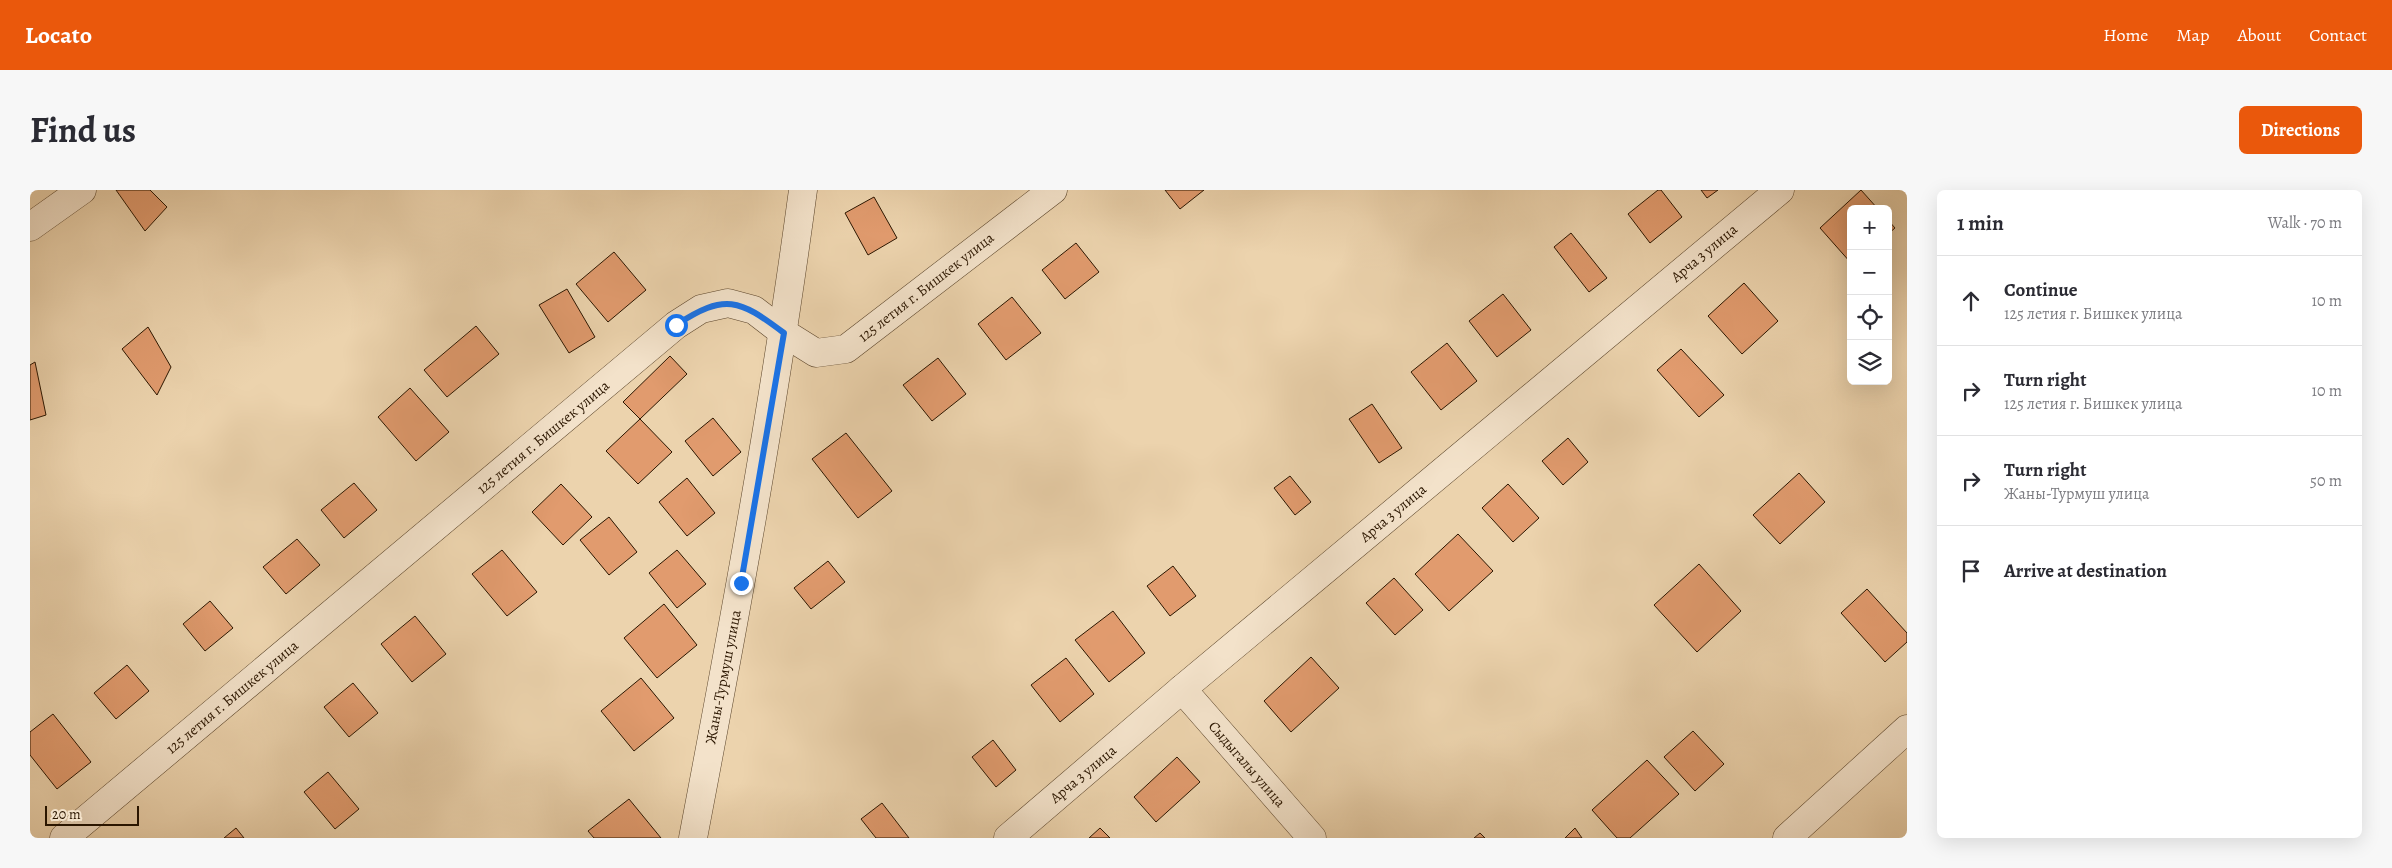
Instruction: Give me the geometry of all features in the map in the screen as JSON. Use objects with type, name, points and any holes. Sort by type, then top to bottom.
[{"type":"street","points":[[30,227],[82,190]]},
{"type":"street","name":"Жаны-Турмуш улица","points":[[693,838],[741,583],[784,333],[803,190]]},
{"type":"street","name":"125 летия г. Бишкек улица","points":[[64,838],[676,325],[701,309],[728,303],[754,310],[784,333],[816,353],[846,349],[1053,190]]},
{"type":"street","name":"Арча 3 улица","points":[[1008,838],[1182,689],[1780,190]]},
{"type":"street","name":"Сыдыгалы улица","points":[[1182,689],[1312,838]]},
{"type":"street","points":[[1787,838],[1907,729]]},
{"type":"building","points":[[116,190],[150,190],[167,207],[145,231]]},
{"type":"building","points":[[1165,190],[1204,190],[1180,209]]},
{"type":"building","points":[[1658,190],[1661,190],[1682,217],[1650,243],[1628,214]]},
{"type":"building","points":[[1701,190],[1718,190],[1707,198]]},
{"type":"building","points":[[1861,190],[1874,205],[1847,205],[1847,258],[1820,228]]},
{"type":"building","points":[[874,197],[897,238],[868,255],[845,213]]},
{"type":"building","points":[[1571,233],[1607,278],[1589,292],[1554,247]]},
{"type":"building","points":[[1076,243],[1099,272],[1065,299],[1042,270]]},
{"type":"building","points":[[614,252],[646,290],[608,322],[576,284]]},
{"type":"building","points":[[1744,283],[1778,321],[1742,354],[1708,316]]},
{"type":"building","points":[[567,289],[595,337],[569,353],[539,305]]},
{"type":"building","points":[[1503,294],[1531,330],[1497,357],[1469,321]]},
{"type":"building","points":[[1012,297],[1041,333],[1006,360],[978,324]]},
{"type":"building","points":[[476,326],[499,354],[447,397],[424,370]]},
{"type":"building","points":[[148,327],[171,367],[157,395],[122,349]]},
{"type":"building","points":[[1447,343],[1477,381],[1441,410],[1411,372]]},
{"type":"building","points":[[1681,349],[1724,395],[1699,417],[1657,370]]},
{"type":"building","points":[[670,356],[687,374],[640,419],[623,402]]},
{"type":"building","points":[[938,358],[966,394],[932,421],[903,385]]},
{"type":"building","points":[[35,362],[46,415],[30,420],[30,365]]},
{"type":"building","points":[[410,388],[449,432],[416,461],[378,417]]},
{"type":"building","points":[[1372,404],[1402,448],[1379,463],[1349,419]]},
{"type":"building","points":[[713,418],[741,452],[713,476],[685,441]]},
{"type":"building","points":[[640,419],[672,452],[638,484],[606,451]]},
{"type":"building","points":[[846,433],[892,491],[858,518],[812,459]]},
{"type":"building","points":[[1568,438],[1588,462],[1563,485],[1542,461]]},
{"type":"building","points":[[1799,473],[1825,502],[1780,544],[1753,515]]},
{"type":"building","points":[[1290,476],[1311,502],[1295,515],[1274,488]]},
{"type":"building","points":[[687,478],[715,513],[687,536],[659,502]]},
{"type":"building","points":[[354,483],[377,510],[344,538],[321,510]]},
{"type":"building","points":[[561,484],[592,517],[563,545],[532,512]]},
{"type":"building","points":[[1508,484],[1539,518],[1513,542],[1482,508]]},
{"type":"building","points":[[609,517],[637,552],[609,575],[580,540]]},
{"type":"building","points":[[1458,534],[1493,571],[1449,611],[1415,574]]},
{"type":"building","points":[[297,539],[320,565],[286,594],[263,567]]},
{"type":"building","points":[[502,550],[537,592],[507,616],[472,574]]},
{"type":"building","points":[[677,550],[706,584],[677,608],[649,573]]},
{"type":"building","points":[[828,561],[845,582],[811,609],[794,588]]},
{"type":"building","points":[[1699,564],[1741,611],[1697,652],[1654,605]]},
{"type":"building","points":[[1173,566],[1196,596],[1170,616],[1147,586]]},
{"type":"building","points":[[1394,578],[1423,610],[1395,635],[1366,603]]},
{"type":"building","points":[[1867,589],[1907,633],[1907,642],[1885,662],[1841,613]]},
{"type":"building","points":[[210,601],[233,628],[205,651],[183,624]]},
{"type":"building","points":[[664,604],[697,645],[657,678],[624,638]]},
{"type":"building","points":[[1113,611],[1145,653],[1109,682],[1075,640]]},
{"type":"building","points":[[415,616],[446,654],[412,682],[381,644]]},
{"type":"building","points":[[1311,657],[1339,688],[1291,732],[1264,701]]},
{"type":"building","points":[[1066,658],[1094,694],[1060,722],[1031,685]]},
{"type":"building","points":[[127,665],[149,691],[116,719],[94,693]]},
{"type":"building","points":[[641,678],[674,718],[634,751],[601,711]]},
{"type":"building","points":[[353,683],[378,713],[349,737],[324,707]]},
{"type":"building","points":[[53,714],[91,762],[57,789],[30,755],[30,732]]},
{"type":"building","points":[[1693,731],[1724,764],[1695,791],[1664,757]]},
{"type":"building","points":[[993,740],[1016,770],[996,787],[972,757]]},
{"type":"building","points":[[1177,757],[1200,782],[1156,822],[1134,797]]},
{"type":"building","points":[[1647,760],[1679,794],[1630,838],[1617,838],[1592,810]]},
{"type":"building","points":[[328,772],[359,809],[335,829],[304,792]]},
{"type":"building","points":[[629,799],[661,838],[594,838],[588,831]]},
{"type":"building","points":[[882,803],[909,838],[876,838],[861,819]]},
{"type":"building","points":[[236,828],[244,838],[224,838]]},
{"type":"building","points":[[1100,828],[1110,838],[1089,838]]},
{"type":"building","points":[[1575,828],[1582,838],[1565,838]]},
{"type":"building","points":[[1480,833],[1485,838],[1474,838]]},
{"type":"route","points":[[676,325],[701,309],[728,303],[754,310],[784,333],[741,583]]}]
